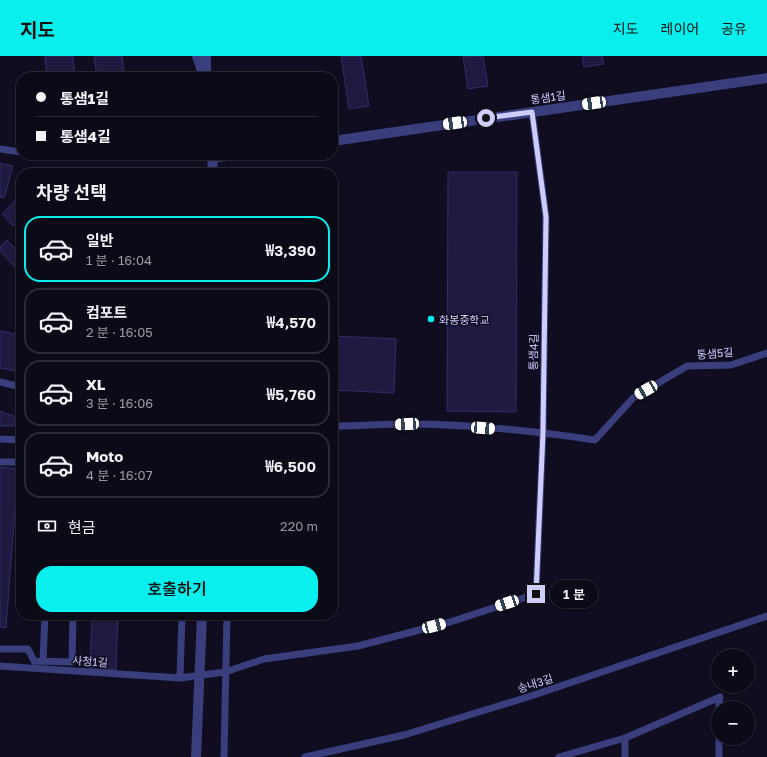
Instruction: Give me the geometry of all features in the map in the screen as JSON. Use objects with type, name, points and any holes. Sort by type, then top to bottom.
[{"type":"street","points":[[197,56],[203,72]]},
{"type":"street","points":[[205,72],[206,56]]},
{"type":"street","name":"통샘1길","points":[[338,140],[767,78]]},
{"type":"street","points":[[196,757],[202,620]]},
{"type":"lane","name":"통샘4길","points":[[532,112],[546,217],[543,432],[536,594]]},
{"type":"lane","points":[[0,149],[16,151]]},
{"type":"lane","name":"통샘5길","points":[[543,432],[595,440],[633,398],[687,366],[731,365],[767,353]]},
{"type":"lane","points":[[0,382],[16,386]]},
{"type":"lane","points":[[338,426],[407,424],[543,432]]},
{"type":"lane","points":[[0,439],[16,440]]},
{"type":"lane","points":[[0,462],[16,462]]},
{"type":"lane","name":"사청1길","points":[[0,666],[180,678],[225,672],[264,659],[366,644],[450,622],[536,594]]},
{"type":"lane","name":"송내3길","points":[[305,757],[404,735],[531,696],[767,616]]},
{"type":"lane","points":[[43,661],[45,620]]},
{"type":"lane","points":[[0,649],[28,649],[34,661],[72,662],[73,620]]},
{"type":"lane","points":[[180,678],[182,620]]},
{"type":"lane","points":[[224,757],[227,620]]},
{"type":"lane","points":[[559,757],[625,738],[720,697],[720,701]]},
{"type":"lane","points":[[625,738],[625,757]]},
{"type":"lane","points":[[719,745],[719,757]]},
{"type":"building","points":[[45,56],[73,56],[75,72],[47,72]]},
{"type":"building","points":[[94,56],[122,56],[124,72],[96,72]]},
{"type":"building","points":[[341,56],[361,56],[369,106],[349,109]]},
{"type":"building","points":[[463,56],[483,56],[488,86],[468,89]]},
{"type":"building","points":[[582,56],[602,56],[604,64],[584,67]]},
{"type":"building","points":[[0,163],[13,166],[4,198],[0,197]]},
{"type":"building","points":[[448,172],[517,172],[516,412],[447,411]]},
{"type":"building","points":[[16,199],[16,223],[13,226],[2,214]]},
{"type":"building","points":[[7,240],[16,250],[15,267],[0,251],[0,247]]},
{"type":"building","points":[[0,331],[16,334],[16,371],[0,368]]},
{"type":"building","points":[[338,336],[396,339],[394,393],[338,390]]},
{"type":"building","points":[[0,411],[14,416],[14,426],[0,426]]},
{"type":"building","points":[[0,467],[16,469],[16,496],[6,628],[0,627]]},
{"type":"building","points":[[92,620],[118,620],[116,670],[90,669]]},
{"type":"place","name":"화봉중학교","points":[[431,319]]},
{"type":"route","points":[[486,118],[532,112],[546,217],[543,432],[536,594]]}]
